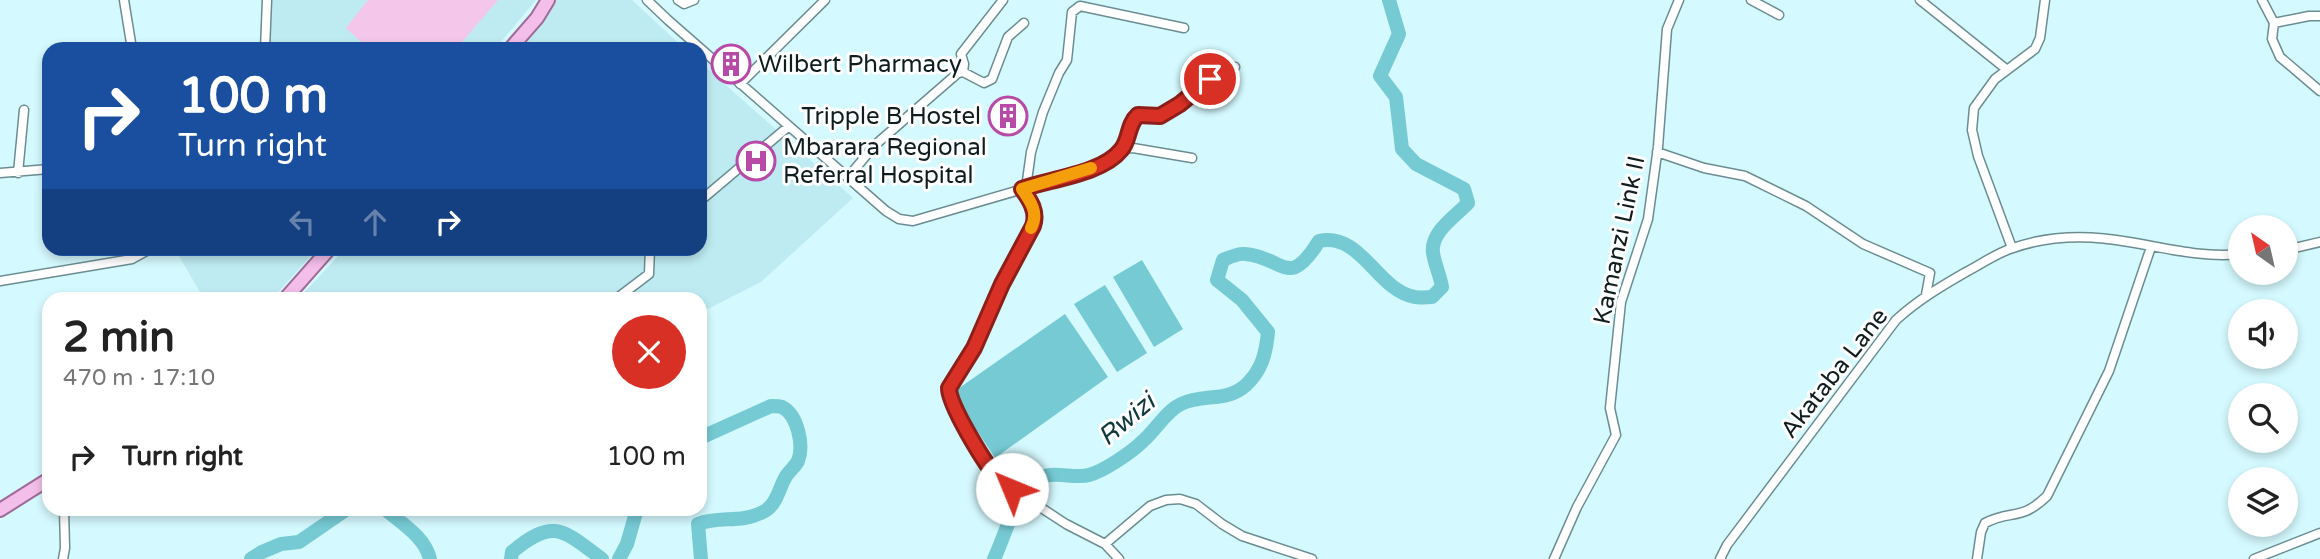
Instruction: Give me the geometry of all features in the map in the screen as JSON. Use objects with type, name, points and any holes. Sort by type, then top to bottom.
[{"type":"main road","points":[[516,42],[537,18],[548,0]]},
{"type":"main road","points":[[291,292],[323,256]]},
{"type":"main road","points":[[0,510],[42,484]]},
{"type":"street","points":[[124,0],[131,42]]},
{"type":"street","points":[[265,42],[267,0]]},
{"type":"street","points":[[647,0],[694,42]]},
{"type":"street","points":[[678,0],[684,4],[694,0]]},
{"type":"street","points":[[740,84],[825,0]]},
{"type":"street","points":[[963,72],[961,54],[1003,0]]},
{"type":"street","name":"Kamanzi Link II","points":[[1554,559],[1577,507],[1616,435],[1610,408],[1621,302],[1648,219],[1657,152],[1667,29],[1679,0]]},
{"type":"street","points":[[1751,0],[1779,15]]},
{"type":"street","points":[[1920,0],[2006,69]]},
{"type":"street","points":[[2012,248],[1978,156],[1972,130],[1974,108],[1995,79],[2035,49],[2040,38],[2045,0]]},
{"type":"street","points":[[2262,0],[2274,23],[2272,39],[2280,57],[2320,90]]},
{"type":"street","points":[[1119,559],[1105,544],[1000,481],[982,457],[955,406],[949,388],[974,348],[1002,284],[1033,226],[1034,210],[1024,188],[1043,112],[1067,60],[1072,12],[1080,6],[1184,28]]},
{"type":"street","points":[[2274,23],[2320,16]]},
{"type":"street","points":[[849,176],[875,145],[958,73],[963,72],[984,83],[992,79],[1008,37],[1024,23]]},
{"type":"street","points":[[707,54],[886,211],[899,219],[913,221],[1088,170],[1108,161],[1122,149],[1129,128],[1138,115],[1160,116],[1180,104],[1210,79],[1235,67]]},
{"type":"street","points":[[18,173],[24,110]]},
{"type":"street","points":[[707,195],[789,126]]},
{"type":"street","points":[[1122,149],[1133,148],[1192,158]]},
{"type":"street","points":[[1657,152],[1704,168],[1745,176],[1806,206],[1863,244],[1930,273],[1926,295]]},
{"type":"street","points":[[0,173],[42,170]]},
{"type":"street","name":"Akataba Lane","points":[[1720,559],[1727,545],[1896,320],[1926,295],[2012,248],[2047,239],[2129,242],[2228,255]]},
{"type":"street","points":[[2298,247],[2320,242]]},
{"type":"street","points":[[1977,559],[1984,523],[2024,514],[2047,496],[2109,371],[2151,247]]},
{"type":"street","points":[[0,281],[137,256]]},
{"type":"street","points":[[625,292],[649,274],[650,256]]},
{"type":"street","points":[[1105,544],[1150,506],[1166,500],[1180,499],[1196,504],[1242,536],[1312,559]]},
{"type":"street","points":[[63,559],[64,516]]},
{"type":"street","points":[[2254,559],[2320,533]]},
{"type":"shaded area","points":[[270,0],[536,0],[501,42],[268,42]]},
{"type":"shaded area","points":[[368,0],[498,0],[462,42],[361,42],[346,28]]},
{"type":"shaded area","points":[[552,0],[632,0],[677,42],[523,42]]},
{"type":"shaded area","name":"Mbarara Regional Referral Hospital","points":[[707,68],[853,198],[761,282],[707,309],[707,292],[305,292],[338,256],[707,256]]},
{"type":"shaded area","points":[[179,256],[311,256],[278,292],[200,292]]},
{"type":"water","points":[[1142,260],[1183,329],[1154,347],[1113,277]]},
{"type":"water","points":[[1105,285],[1147,353],[1117,372],[1074,304]]},
{"type":"water","points":[[1065,314],[1108,377],[995,458],[952,393]]},
{"type":"waterway","name":"Rwizi","points":[[994,559],[1018,502],[1025,491],[1041,477],[1084,476],[1102,470],[1148,437],[1176,407],[1198,399],[1231,394],[1246,385],[1256,373],[1262,361],[1268,332],[1242,300],[1217,280],[1223,260],[1245,254],[1292,268],[1300,265],[1319,241],[1334,241],[1347,245],[1358,253],[1402,293],[1415,297],[1432,297],[1442,287],[1433,245],[1440,231],[1468,203],[1464,189],[1416,164],[1402,149],[1396,97],[1380,76],[1399,34],[1389,0]]},
{"type":"waterway","name":"Rwizi","points":[[701,559],[698,524],[713,520],[746,518],[766,510],[773,503],[800,455],[796,424],[788,411],[778,406],[771,406],[707,435]]},
{"type":"waterway","name":"Rwizi","points":[[251,559],[281,544],[299,542],[337,516]]},
{"type":"waterway","name":"Rwizi","points":[[394,516],[418,537],[430,559]]},
{"type":"waterway","name":"Rwizi","points":[[619,559],[627,544],[635,516]]},
{"type":"waterway","name":"Rwizi","points":[[511,559],[512,552],[526,541],[549,531],[567,535],[602,559]]},
{"type":"slow traffic","points":[[1031,228],[1035,219],[1034,210],[1022,189],[1091,168]]},
{"type":"place","name":"Wilbert Pharmacy","points":[[731,64]]},
{"type":"place","name":"Tripple B Hostel","points":[[1008,116]]},
{"type":"place","name":"Mbarara Regional Referral Hospital","points":[[756,161]]},
{"type":"route","points":[[1012,489],[994,475],[982,457],[955,406],[949,388],[974,348],[1002,284],[1033,226],[1034,210],[1022,189],[1088,170],[1108,161],[1122,149],[1129,128],[1138,115],[1160,116],[1180,104],[1210,79]]}]
